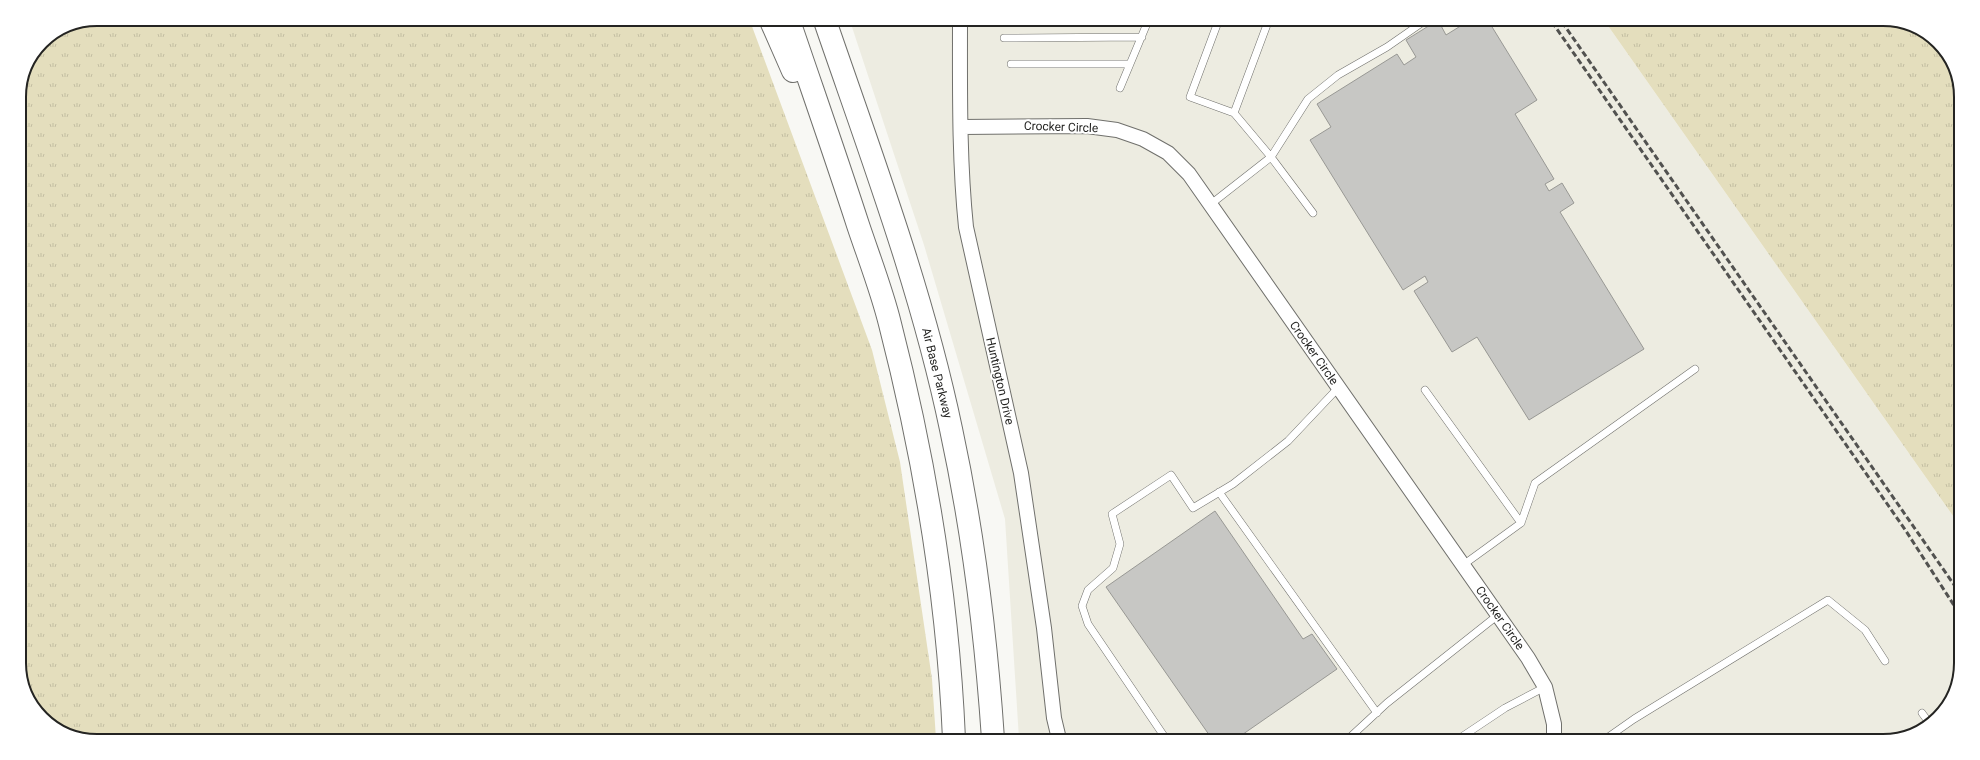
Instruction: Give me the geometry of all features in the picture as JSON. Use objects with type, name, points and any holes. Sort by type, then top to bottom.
[{"type":"main road","points":[[773,26],[782,49],[841,171]]},
{"type":"main road","points":[[791,26],[841,171],[890,322],[916,435],[930,510],[945,624],[952,694],[954,734]]},
{"type":"main road","name":"Air Base Parkway","points":[[827,26],[869,149],[922,312],[951,428],[975,562],[985,642],[993,734]]},
{"type":"main road","points":[[840,26],[849,55],[869,149]]},
{"type":"street","name":"Huntington Drive","points":[[960,26],[963,201],[966,227],[1021,473],[1043,620],[1054,718],[1058,734]]},
{"type":"street","name":"Crocker Circle","points":[[961,127],[1087,126],[1117,130],[1143,139],[1168,154],[1189,174],[1528,658],[1545,686],[1554,724],[1554,734]]},
{"type":"lane","points":[[1120,88],[1146,26]]},
{"type":"lane","points":[[1217,26],[1190,97],[1234,113],[1271,157],[1313,213]]},
{"type":"lane","points":[[1234,113],[1267,26]]},
{"type":"lane","points":[[1211,204],[1271,157],[1308,99],[1338,75],[1387,47],[1417,26]]},
{"type":"lane","points":[[1004,38],[1142,37]]},
{"type":"lane","points":[[1011,64],[1130,64]]},
{"type":"lane","points":[[1463,565],[1521,524],[1535,483],[1694,369]]},
{"type":"lane","points":[[1163,734],[1088,624],[1082,606],[1088,590],[1113,568],[1120,544],[1112,514],[1171,474],[1193,508],[1233,484],[1288,441],[1338,388]]},
{"type":"lane","points":[[1425,390],[1521,524]]},
{"type":"lane","points":[[1219,492],[1377,713]]},
{"type":"lane","points":[[1613,734],[1641,715],[1828,600],[1865,630],[1885,661]]},
{"type":"lane","points":[[1354,734],[1377,713],[1498,615]]},
{"type":"lane","points":[[1466,734],[1505,708],[1545,686]]},
{"type":"lane","points":[[1922,713],[1926,719]]},
{"type":"shaded area","points":[[852,26],[1608,26],[1954,517],[1954,663],[1953,677],[1947,695],[1930,716],[1915,727],[1902,732],[1883,734],[1019,734],[1005,519],[924,245]]},
{"type":"green space","points":[[97,26],[752,26],[872,350],[900,462],[932,679],[936,734],[97,734],[83,733],[61,725],[47,713],[35,699],[27,677],[26,668],[26,97],[28,78],[38,57],[50,44],[65,33],[78,28]]},
{"type":"green space","points":[[1608,26],[1888,26],[1897,27],[1915,33],[1930,44],[1945,61],[1953,83],[1954,92],[1954,517]]},
{"type":"building","points":[[1429,26],[1441,26],[1446,35],[1461,26],[1491,26],[1537,100],[1515,114],[1554,179],[1545,184],[1549,191],[1562,183],[1574,203],[1560,212],[1644,349],[1529,420],[1477,337],[1452,352],[1414,291],[1428,282],[1425,276],[1403,290],[1310,140],[1331,127],[1317,104],[1397,54],[1404,65],[1416,57],[1406,40]]},
{"type":"building","points":[[1215,511],[1303,639],[1312,634],[1337,669],[1243,734],[1209,734],[1106,587]]},
{"type":"railway","points":[[1555,26],[1906,531],[1954,605]]},
{"type":"railway","points":[[1565,26],[1954,585]]}]
